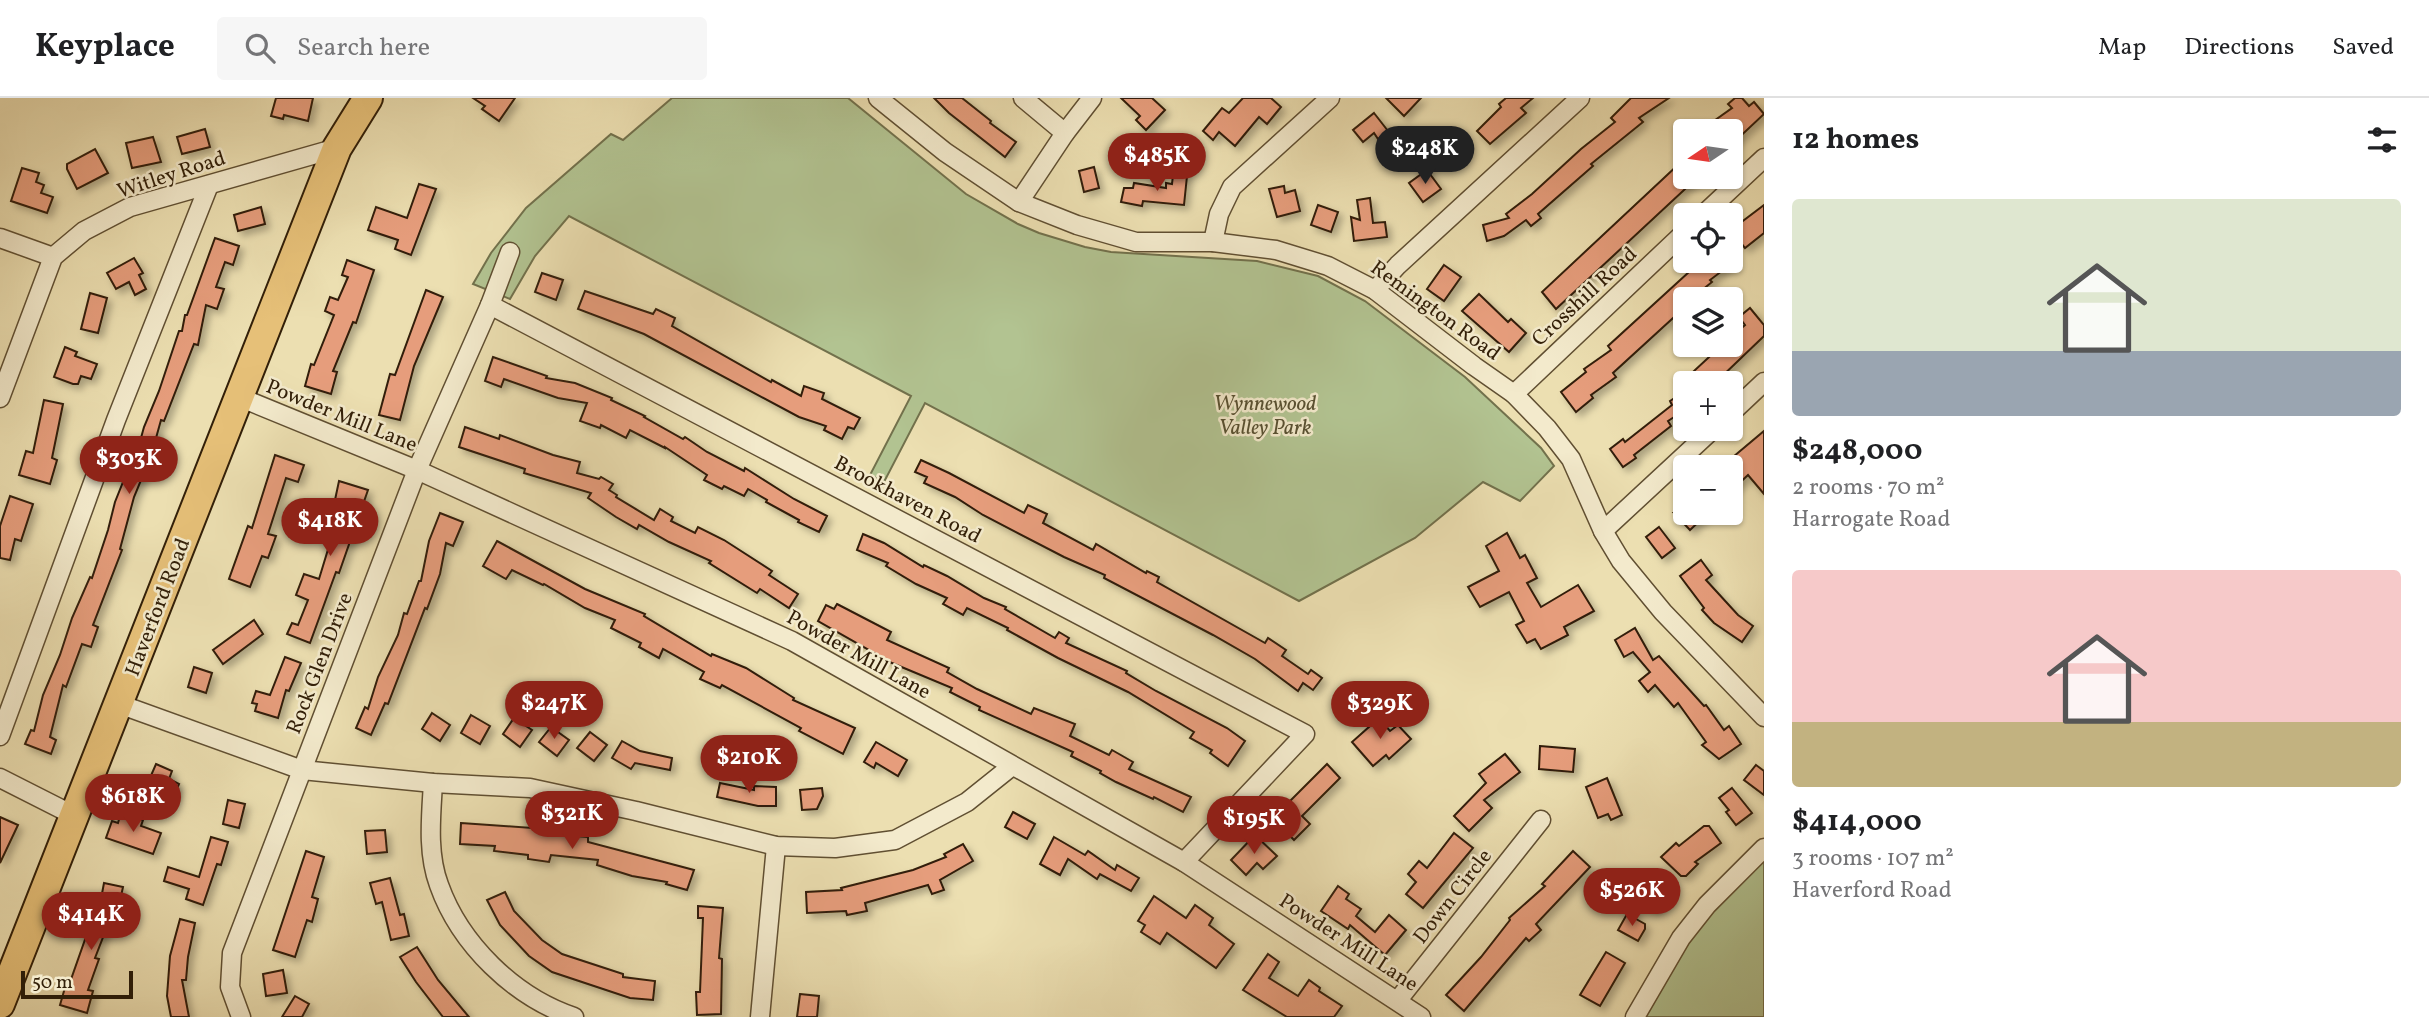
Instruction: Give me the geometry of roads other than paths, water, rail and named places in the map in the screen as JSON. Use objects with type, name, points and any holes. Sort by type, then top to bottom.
[{"type":"main road","name":"Haverford Road","points":[[0,1004],[337,148],[368,98]]},
{"type":"street","name":"Remington Road","points":[[878,98],[945,152],[1019,202],[1077,225],[1136,242],[1213,242],[1276,250],[1328,266],[1375,289],[1514,394],[1547,428],[1571,459],[1603,531],[1621,561],[1663,612],[1764,718]]},
{"type":"street","points":[[1023,98],[1065,133]]},
{"type":"street","points":[[1019,202],[1092,98]]},
{"type":"street","points":[[1213,242],[1219,214],[1232,187],[1331,98]]},
{"type":"street","points":[[1375,289],[1580,98]]},
{"type":"street","name":"Witley Road","points":[[53,257],[84,232],[130,207],[337,148]]},
{"type":"street","points":[[1716,203],[1764,158]]},
{"type":"street","points":[[0,736],[116,419],[208,185]]},
{"type":"street","points":[[0,238],[53,257],[0,398]]},
{"type":"street","name":"Crosshill Road","points":[[1514,394],[1673,243]]},
{"type":"street","name":"Rock Glen Drive","points":[[241,1017],[230,987],[232,953],[416,470],[490,305],[510,252]]},
{"type":"street","name":"Brookhaven Road","points":[[490,305],[1305,734],[1184,862]]},
{"type":"street","points":[[1743,402],[1764,382]]},
{"type":"street","name":"Powder Mill Lane","points":[[239,397],[416,470],[792,641],[1184,862],[1421,1017]]},
{"type":"street","points":[[1603,531],[1700,441]]},
{"type":"street","points":[[119,704],[302,771],[433,783],[530,788],[776,846],[835,848],[895,839],[967,802],[1013,766]]},
{"type":"street","points":[[0,778],[75,816]]},
{"type":"street","points":[[433,783],[430,835],[438,884],[466,940],[511,983],[559,1012],[574,1017]]},
{"type":"street","name":"Down Circle","points":[[1398,1000],[1541,820]]},
{"type":"street","points":[[760,1017],[776,846]]},
{"type":"street","points":[[1635,1017],[1681,938],[1707,905],[1764,848]]},
{"type":"park label","name":"Wynnewood Valley Park","points":[[1265,415]]}]
